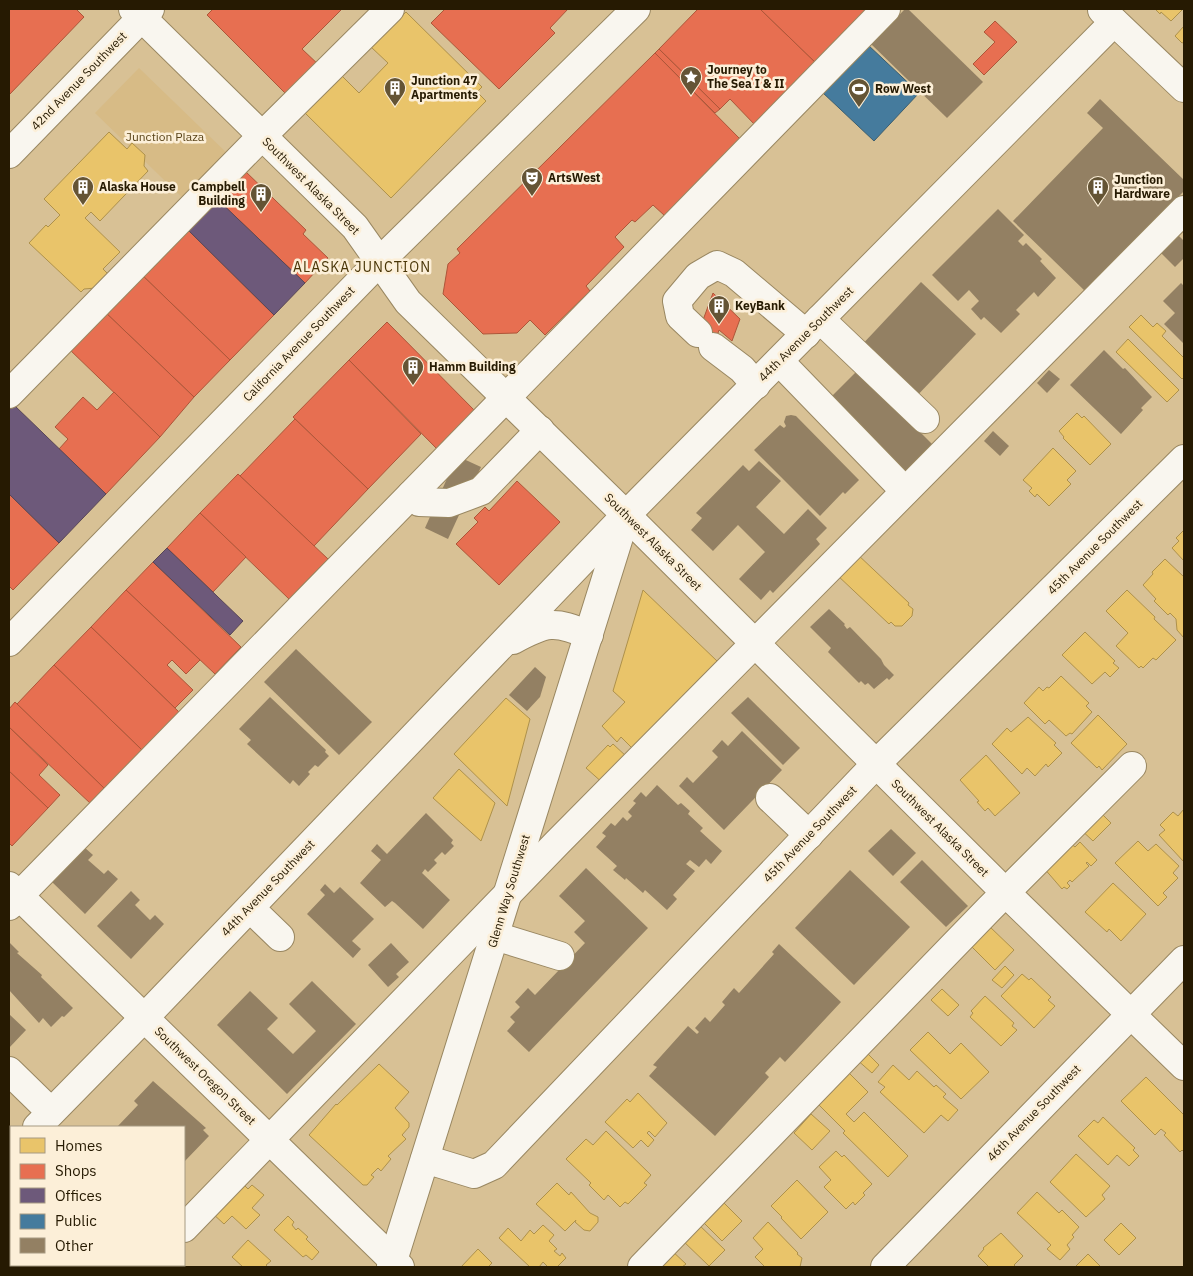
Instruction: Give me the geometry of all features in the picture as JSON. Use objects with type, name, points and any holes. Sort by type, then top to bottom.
[{"type":"street","points":[[9,394],[262,136],[390,9]]},
{"type":"street","name":"California Avenue Southwest","points":[[9,642],[380,261],[636,9]]},
{"type":"street","points":[[12,896],[411,495],[886,9]]},
{"type":"street","name":"Southwest Alaska Street","points":[[142,12],[262,136],[354,227],[408,302],[1184,1066]]},
{"type":"street","name":"42nd Avenue Southwest","points":[[9,154],[142,12]]},
{"type":"street","points":[[1108,16],[1184,88]]},
{"type":"street","name":"44th Avenue Southwest","points":[[44,1120],[626,515],[779,361],[868,256],[1108,16]]},
{"type":"street","points":[[185,1227],[508,892],[1184,210]]},
{"type":"street","points":[[756,385],[742,369],[680,316],[677,301],[698,276],[717,265],[821,311],[925,419]]},
{"type":"street","points":[[779,361],[905,491]]},
{"type":"street","points":[[411,495],[419,502],[448,503],[481,490],[540,430]]},
{"type":"street","name":"45th Avenue Southwest","points":[[425,1159],[474,1174],[494,1165],[876,764],[1184,459]]},
{"type":"street","name":"Glenn Way Southwest","points":[[395,1265],[425,1159],[626,515]]},
{"type":"street","name":"44th Avenue Southwest","points":[[499,648],[545,625],[555,624],[570,627],[589,636]]},
{"type":"street","points":[[642,1267],[1006,892],[1132,766]]},
{"type":"street","points":[[770,798],[809,835]]},
{"type":"street","name":"Southwest Oregon Street","points":[[12,896],[144,1018],[395,1265]]},
{"type":"street","points":[[250,908],[280,937]]},
{"type":"street","points":[[495,936],[560,956]]},
{"type":"street","name":"46th Avenue Southwest","points":[[885,1267],[1184,960]]},
{"type":"street","points":[[9,1071],[44,1120]]},
{"type":"green space","name":"Junction Plaza","points":[[139,68],[234,160],[190,205],[95,113]]},
{"type":"building: Homes","points":[[1155,9],[1183,9],[1171,21]]},
{"type":"building: Homes","name":"Junction 47 Apartments","points":[[406,12],[482,87],[477,92],[486,101],[391,198],[305,113],[341,75],[359,93],[388,63],[371,47]]},
{"type":"building: Homes","points":[[1184,26],[1184,42],[1182,43],[1175,36]]},
{"type":"building: Homes","name":"Alaska House","points":[[109,132],[127,149],[132,143],[145,155],[144,166],[148,171],[100,221],[91,212],[85,218],[120,252],[103,269],[109,275],[96,288],[84,289],[81,292],[29,243],[46,225],[48,227],[60,215],[44,199]]},
{"type":"building: Homes","points":[[1141,315],[1153,327],[1157,323],[1166,331],[1162,336],[1184,358],[1184,377],[1182,379],[1129,327]]},
{"type":"building: Homes","points":[[1128,339],[1179,390],[1167,402],[1116,352]]},
{"type":"building: Homes","points":[[1077,413],[1082,418],[1084,416],[1111,444],[1090,465],[1063,438],[1059,431]]},
{"type":"building: Homes","points":[[1053,448],[1076,471],[1067,480],[1071,484],[1049,506],[1037,494],[1035,497],[1029,491],[1032,488],[1023,480]]},
{"type":"building: Homes","points":[[1184,530],[1184,561],[1172,548],[1179,541],[1176,538]]},
{"type":"building: Homes","points":[[856,553],[913,609],[912,616],[902,626],[895,626],[891,622],[889,624],[836,574]]},
{"type":"building: Homes","points":[[1165,559],[1184,577],[1184,638],[1177,630],[1176,619],[1170,613],[1168,615],[1154,601],[1156,599],[1143,585],[1153,574],[1152,572]]},
{"type":"building: Homes","points":[[643,590],[717,661],[632,748],[621,737],[617,742],[602,726],[625,702],[613,691]]},
{"type":"building: Homes","points":[[1127,590],[1176,640],[1156,660],[1153,658],[1143,668],[1141,666],[1139,668],[1116,646],[1128,633],[1106,611]]},
{"type":"building: Homes","points":[[1085,632],[1115,661],[1113,663],[1119,668],[1110,677],[1105,672],[1092,684],[1062,655]]},
{"type":"building: Homes","points":[[1061,676],[1089,703],[1086,706],[1092,712],[1072,734],[1070,733],[1066,736],[1049,720],[1045,724],[1024,703],[1039,687],[1043,691],[1047,687],[1049,688]]},
{"type":"building: Homes","points":[[506,698],[530,719],[507,806],[454,754]]},
{"type":"building: Homes","points":[[1098,715],[1127,744],[1102,770],[1099,766],[1097,768],[1071,743]]},
{"type":"building: Homes","points":[[1028,717],[1056,743],[1054,745],[1062,753],[1048,767],[1046,764],[1035,776],[1027,768],[1022,774],[992,744],[1007,728],[1011,732]]},
{"type":"building: Homes","points":[[613,744],[627,757],[604,784],[586,768],[608,745],[610,747]]},
{"type":"building: Homes","points":[[986,755],[1020,793],[995,816],[988,808],[985,811],[977,802],[979,801],[960,780]]},
{"type":"building: Homes","points":[[459,769],[495,803],[481,841],[433,798]]},
{"type":"building: Homes","points":[[1184,809],[1184,862],[1159,835],[1165,830],[1160,825],[1173,812],[1178,816]]},
{"type":"building: Homes","points":[[1099,811],[1111,823],[1093,841],[1078,827]]},
{"type":"building: Homes","points":[[1138,841],[1148,851],[1156,844],[1179,866],[1173,873],[1178,878],[1163,893],[1167,897],[1158,906],[1115,863]]},
{"type":"building: Homes","points":[[1069,842],[1075,847],[1080,842],[1097,860],[1091,866],[1087,862],[1089,866],[1072,882],[1070,880],[1067,883],[1070,886],[1067,889],[1064,887],[1062,889],[1043,867]]},
{"type":"building: Homes","points":[[1113,883],[1146,914],[1121,941],[1109,929],[1107,932],[1085,912]]},
{"type":"building: Homes","points":[[989,926],[1014,950],[995,970],[971,946]]},
{"type":"building: Homes","points":[[1005,966],[1014,975],[1002,988],[992,980]]},
{"type":"building: Homes","points":[[1022,974],[1029,980],[1031,978],[1051,997],[1048,1000],[1055,1006],[1034,1028],[1001,996]]},
{"type":"building: Homes","points":[[942,989],[959,1005],[948,1016],[931,1000]]},
{"type":"building: Homes","points":[[985,996],[1014,1023],[1012,1026],[1017,1030],[1001,1046],[970,1017],[973,1013],[971,1011]]},
{"type":"building: Homes","points":[[928,1032],[950,1054],[961,1043],[989,1072],[961,1099],[910,1050]]},
{"type":"building: Homes","points":[[863,1049],[879,1065],[872,1073],[855,1058]]},
{"type":"building: Homes","points":[[379,1064],[409,1092],[395,1108],[409,1123],[409,1127],[402,1135],[406,1139],[388,1156],[391,1159],[381,1171],[378,1168],[371,1175],[374,1177],[367,1185],[363,1185],[309,1135],[336,1104]]},
{"type":"building: Homes","points":[[893,1065],[909,1080],[917,1071],[934,1087],[936,1085],[946,1094],[943,1097],[958,1110],[948,1121],[941,1115],[924,1133],[880,1092],[885,1087],[878,1082]]},
{"type":"building: Homes","points":[[848,1072],[868,1092],[846,1114],[854,1122],[864,1112],[908,1156],[888,1177],[843,1133],[845,1131],[817,1103]]},
{"type":"building: Homes","points":[[1146,1077],[1184,1115],[1184,1152],[1182,1150],[1180,1152],[1164,1135],[1166,1133],[1161,1129],[1155,1135],[1121,1101]]},
{"type":"building: Homes","points":[[638,1093],[667,1123],[655,1137],[649,1131],[647,1133],[654,1140],[648,1147],[641,1140],[633,1148],[605,1122],[627,1099],[630,1102]]},
{"type":"building: Homes","points":[[811,1114],[830,1131],[812,1150],[794,1133]]},
{"type":"building: Homes","points":[[1103,1117],[1135,1148],[1133,1150],[1139,1156],[1129,1166],[1117,1155],[1108,1165],[1078,1136],[1094,1120],[1098,1123]]},
{"type":"building: Homes","points":[[606,1131],[651,1175],[644,1183],[647,1185],[628,1204],[625,1202],[620,1207],[608,1195],[604,1200],[589,1185],[591,1183],[566,1159],[586,1139],[593,1145]]},
{"type":"building: Homes","points":[[836,1151],[842,1157],[844,1155],[872,1184],[855,1205],[853,1202],[846,1209],[824,1187],[831,1180],[819,1167]]},
{"type":"building: Homes","points":[[1076,1154],[1110,1186],[1102,1195],[1105,1199],[1086,1217],[1050,1182]]},
{"type":"building: Homes","points":[[797,1180],[828,1212],[801,1239],[771,1206]]},
{"type":"building: Homes","points":[[241,1182],[248,1189],[252,1185],[264,1195],[252,1208],[260,1215],[246,1229],[232,1216],[224,1224],[212,1213]]},
{"type":"building: Homes","points":[[557,1183],[569,1195],[571,1192],[590,1213],[598,1217],[598,1222],[590,1231],[584,1230],[575,1222],[576,1220],[565,1231],[536,1204]]},
{"type":"building: Homes","points":[[1037,1192],[1059,1213],[1062,1210],[1079,1227],[1067,1245],[1070,1249],[1060,1260],[1047,1249],[1051,1245],[1017,1213]]},
{"type":"building: Homes","points":[[724,1203],[742,1221],[722,1241],[704,1223]]},
{"type":"building: Homes","points":[[288,1216],[294,1222],[292,1225],[296,1230],[298,1228],[308,1237],[306,1239],[319,1252],[312,1260],[306,1255],[303,1257],[274,1230]]},
{"type":"building: Homes","points":[[696,1222],[725,1250],[709,1266],[681,1239]]},
{"type":"building: Homes","points":[[768,1222],[802,1258],[800,1267],[765,1267],[755,1257],[763,1249],[753,1238]]},
{"type":"building: Homes","points":[[1121,1223],[1136,1238],[1119,1255],[1104,1240]]},
{"type":"building: Homes","points":[[543,1225],[554,1235],[549,1241],[557,1249],[554,1251],[560,1256],[562,1253],[566,1258],[557,1267],[548,1267],[543,1262],[539,1267],[530,1267],[499,1238],[508,1228],[521,1241],[530,1230],[534,1234]]},
{"type":"building: Homes","points":[[1001,1233],[1023,1256],[1014,1265],[1016,1267],[989,1267],[978,1256],[983,1248]]},
{"type":"building: Homes","points":[[248,1240],[271,1261],[266,1265],[268,1267],[243,1267],[232,1257]]},
{"type":"building: Homes","points":[[478,1249],[492,1263],[488,1267],[461,1267]]},
{"type":"building: Homes","points":[[670,1249],[686,1264],[682,1267],[657,1267]]},
{"type":"building: Homes","points":[[1088,1254],[1101,1267],[1075,1267]]},
{"type":"building: Shops","points":[[9,9],[76,9],[84,17],[9,95]]},
{"type":"building: Shops","points":[[213,9],[342,9],[302,49],[321,67],[290,98],[207,15]]},
{"type":"building: Shops","points":[[445,9],[568,9],[550,28],[555,33],[499,89],[431,23]]},
{"type":"building: Shops","points":[[698,9],[760,9],[817,64],[756,126],[730,99],[720,109],[659,49]]},
{"type":"building: Shops","points":[[760,9],[871,9],[817,64]]},
{"type":"building: Shops","points":[[995,21],[1017,42],[984,75],[973,64],[995,42],[984,32]]},
{"type":"building: Shops","points":[[659,49],[720,109],[715,113],[655,53]]},
{"type":"building: Shops","points":[[655,53],[741,140],[665,216],[653,205],[635,222],[632,220],[615,237],[624,247],[586,286],[590,291],[545,335],[530,320],[517,333],[483,334],[443,294],[448,264],[460,253],[457,249]]},
{"type":"building: Shops","name":"Campbell Building","points":[[244,170],[306,230],[303,234],[328,258],[305,283],[215,197]]},
{"type":"building: Shops","points":[[186,228],[274,315],[230,360],[140,273]]},
{"type":"building: Shops","points":[[140,273],[230,360],[194,397],[104,311]]},
{"type":"building: Shops","name":"KeyBank","points":[[713,293],[740,319],[732,341],[719,330],[711,354],[696,339]]},
{"type":"building: Shops","points":[[104,311],[194,397],[160,437],[68,348]]},
{"type":"building: Shops","name":"Hamm Building","points":[[387,322],[477,413],[439,451],[349,360]]},
{"type":"building: Shops","points":[[349,360],[421,434],[368,489],[293,417]]},
{"type":"building: Shops","points":[[114,392],[160,437],[106,494],[59,449],[68,439],[55,427],[83,397],[97,410]]},
{"type":"building: Shops","points":[[295,419],[368,489],[314,546],[240,476]]},
{"type":"building: Shops","points":[[238,474],[328,559],[289,599],[200,513]]},
{"type":"building: Shops","points":[[517,481],[560,522],[499,585],[456,544],[478,522],[474,518],[485,507],[489,511]]},
{"type":"building: Shops","points":[[9,494],[59,543],[13,590],[9,586]]},
{"type":"building: Shops","points":[[200,513],[246,557],[213,592],[167,548]]},
{"type":"building: Shops","points":[[153,562],[241,647],[215,674],[126,590]]},
{"type":"building: Shops","points":[[126,590],[200,660],[186,674],[172,660],[167,665],[193,690],[175,708],[91,627]]},
{"type":"building: Shops","points":[[91,627],[179,712],[142,750],[54,665]]},
{"type":"building: Shops","points":[[54,665],[142,750],[105,789],[17,704]]},
{"type":"building: Shops","points":[[15,702],[105,789],[91,804],[9,727],[9,709]]},
{"type":"building: Shops","points":[[9,727],[48,765],[39,775],[60,795],[48,808],[9,771]]},
{"type":"building: Shops","points":[[9,771],[48,808],[12,846],[9,843]]},
{"type":"building: Offices","points":[[215,197],[305,283],[274,315],[186,228]]},
{"type":"building: Offices","points":[[14,405],[106,494],[59,543],[9,494],[9,410]]},
{"type":"building: Offices","points":[[167,548],[243,621],[230,635],[153,562]]},
{"type":"building: Public","points":[[867,44],[919,93],[874,141],[822,92]]},
{"type":"building: Other","points":[[905,9],[908,9],[983,82],[947,118],[871,44]]},
{"type":"building: Other","name":"Junction Hardware","points":[[1100,99],[1184,180],[1184,191],[1086,292],[1013,221],[1103,128],[1087,113]]},
{"type":"building: Other","points":[[998,209],[1024,235],[1018,241],[1023,246],[1026,243],[1042,259],[1040,261],[1056,278],[1038,297],[1034,292],[1016,310],[1020,314],[1001,333],[984,317],[981,320],[971,309],[979,301],[969,290],[958,301],[932,275]]},
{"type":"building: Other","points":[[1175,232],[1184,241],[1184,258],[1175,267],[1158,250]]},
{"type":"building: Other","points":[[921,282],[976,334],[912,401],[858,349]]},
{"type":"building: Other","points":[[1181,283],[1184,286],[1184,344],[1164,324],[1175,313],[1163,301]]},
{"type":"building: Other","points":[[1104,350],[1123,369],[1125,368],[1152,397],[1121,434],[1070,385]]},
{"type":"building: Other","points":[[858,370],[937,449],[909,478],[829,399]]},
{"type":"building: Other","points":[[1049,370],[1060,379],[1047,393],[1037,383]]},
{"type":"building: Other","points":[[786,416],[796,416],[859,480],[845,494],[843,492],[820,516],[754,450],[780,425],[784,428],[786,426],[784,422]]},
{"type":"building: Other","points":[[993,431],[1009,446],[1000,456],[984,441]]},
{"type":"building: Other","points":[[457,456],[481,467],[448,539],[425,528]]},
{"type":"building: Other","points":[[759,461],[781,481],[756,507],[784,534],[808,509],[827,528],[816,539],[820,544],[773,593],[770,590],[761,600],[739,579],[765,552],[738,525],[713,551],[691,530],[702,518],[696,513],[743,465],[749,471]]},
{"type":"building: Other","points":[[829,609],[845,624],[847,629],[850,627],[881,659],[894,675],[889,680],[887,678],[874,689],[868,683],[865,685],[861,681],[859,683],[828,652],[831,648],[810,627]]},
{"type":"building: Other","points":[[296,649],[372,722],[339,755],[264,682]]},
{"type":"building: Other","points":[[535,667],[546,677],[540,697],[527,711],[509,695]]},
{"type":"building: Other","points":[[270,697],[326,750],[325,752],[329,756],[318,767],[315,765],[308,772],[310,774],[299,786],[293,780],[290,784],[247,744],[251,740],[239,729]]},
{"type":"building: Other","points":[[748,697],[800,748],[783,765],[731,713]]},
{"type":"building: Other","points":[[742,731],[782,770],[724,830],[679,786],[687,777],[693,783],[718,757],[712,751],[722,740],[728,746]]},
{"type":"building: Other","points":[[657,785],[678,805],[681,803],[690,811],[688,814],[703,828],[700,831],[722,851],[711,864],[706,859],[699,867],[690,860],[686,864],[695,871],[673,895],[677,899],[667,910],[645,890],[643,893],[626,878],[625,880],[613,870],[617,866],[596,847],[606,836],[602,833],[611,823],[615,826],[623,817],[627,821],[632,816],[628,812],[636,803],[633,801],[641,792],[646,797]]},
{"type":"building: Other","points":[[426,813],[453,840],[451,843],[454,846],[445,855],[442,852],[434,860],[437,863],[428,872],[425,869],[422,873],[450,900],[423,929],[392,901],[385,907],[360,883],[381,860],[371,851],[377,844],[387,854]]},
{"type":"building: Other","points":[[891,829],[916,853],[893,876],[868,851]]},
{"type":"building: Other","points":[[84,847],[93,855],[88,860],[104,874],[108,870],[118,879],[85,914],[51,881]]},
{"type":"building: Other","points":[[922,860],[968,906],[946,927],[900,882]]},
{"type":"building: Other","points":[[586,868],[648,928],[529,1052],[507,1031],[515,1022],[510,1017],[520,1007],[515,1002],[528,988],[535,995],[585,943],[574,932],[585,921],[559,896]]},
{"type":"building: Other","points":[[850,870],[910,927],[854,985],[795,928]]},
{"type":"building: Other","points":[[325,884],[334,893],[340,887],[374,919],[352,941],[361,949],[353,958],[307,914],[325,895],[320,890]]},
{"type":"building: Other","points":[[131,891],[140,900],[135,905],[150,920],[155,915],[164,924],[131,959],[97,926]]},
{"type":"building: Other","points":[[9,942],[19,952],[17,953],[42,975],[41,977],[73,1008],[51,1027],[43,1018],[39,1023],[9,990]]},
{"type":"building: Other","points":[[391,943],[409,962],[396,974],[399,977],[388,987],[368,965]]},
{"type":"building: Other","points":[[779,944],[841,1002],[785,1062],[780,1057],[765,1073],[769,1077],[715,1136],[649,1076],[657,1067],[653,1065],[688,1026],[697,1034],[699,1032],[695,1028],[705,1017],[710,1022],[725,1005],[722,1002],[734,988],[739,993],[774,954],[772,952]]},
{"type":"building: Other","points":[[312,981],[356,1024],[287,1094],[217,1025],[250,991],[278,1018],[267,1029],[293,1054],[316,1031],[289,1004]]},
{"type":"building: Other","points":[[9,1014],[26,1030],[9,1048]]},
{"type":"building: Other","points":[[153,1081],[206,1128],[203,1130],[209,1136],[185,1161],[185,1126],[118,1126],[138,1105],[134,1101]]},
{"type":"building: Other","points":[[10,1238],[10,1266],[42,1267],[9,1267]]},
{"type":"building: Other","points":[[100,1266],[102,1267],[57,1267]]},
{"type":"place","name":"Journey to The Sea I & II","points":[[691,96]]},
{"type":"place","name":"Junction 47 Apartments","points":[[395,107]]},
{"type":"place","name":"Row West","points":[[859,108]]},
{"type":"place","name":"ArtsWest","points":[[532,197]]},
{"type":"place","name":"Alaska House","points":[[83,206]]},
{"type":"place","name":"Junction Hardware","points":[[1098,206]]},
{"type":"place","name":"Campbell Building","points":[[261,213]]},
{"type":"place","name":"KeyBank","points":[[719,325]]},
{"type":"place","name":"Hamm Building","points":[[413,386]]},
{"type":"district","name":"ALASKA JUNCTION","points":[[362,267]]}]
